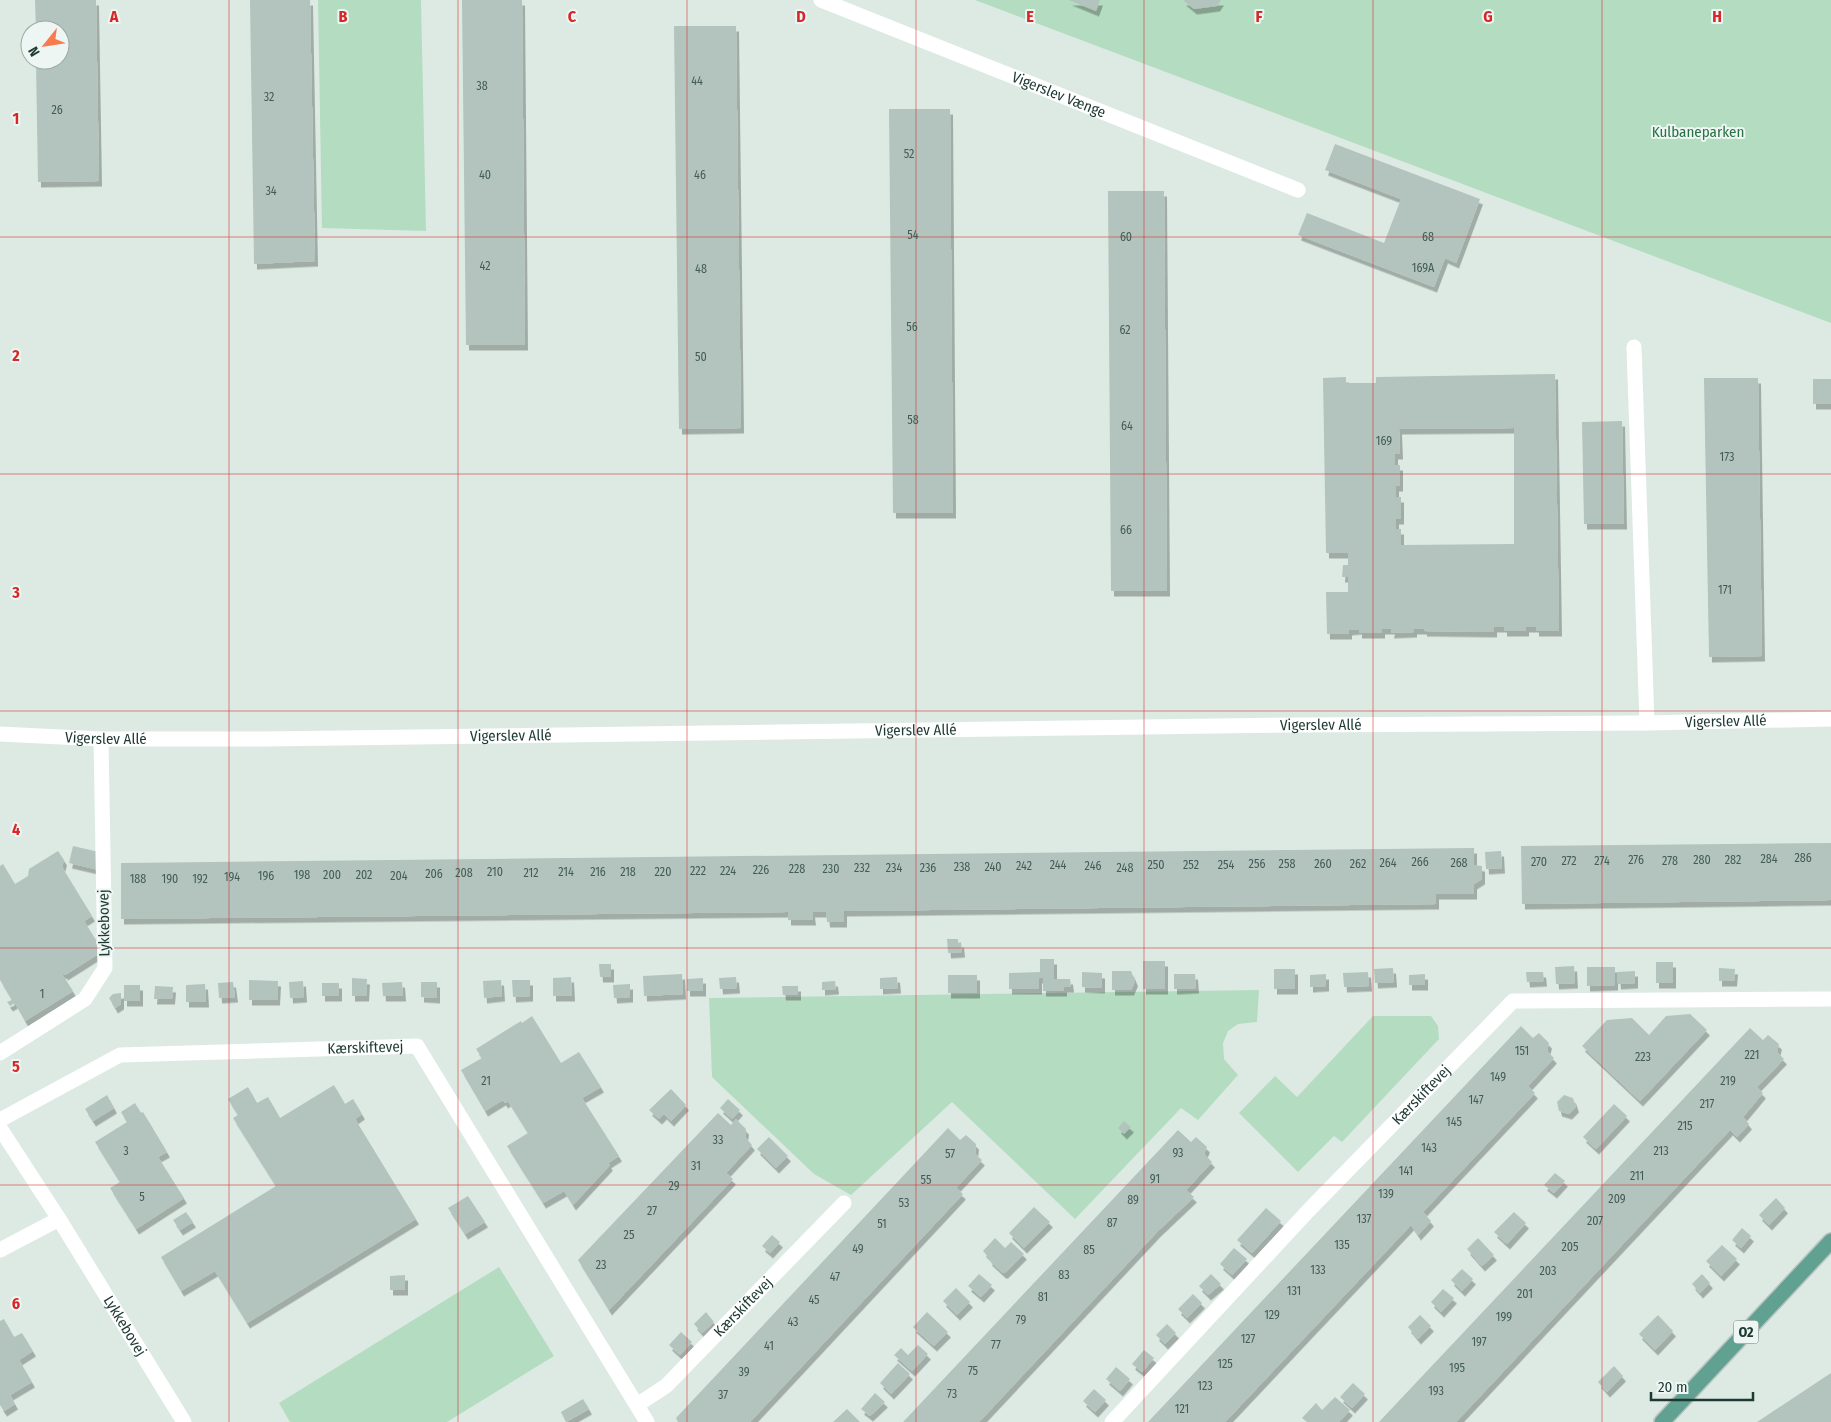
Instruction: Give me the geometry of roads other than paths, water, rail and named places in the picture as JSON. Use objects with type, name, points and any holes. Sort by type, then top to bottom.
[{"type":"main road","name":"O2","points":[[1662,1422],[1831,1242]]},
{"type":"street","name":"Vigerslev Vænge","points":[[821,0],[1298,190]]},
{"type":"street","points":[[1634,347],[1647,723]]},
{"type":"street","name":"Vigerslev Allé","points":[[0,734],[101,739],[263,739],[1307,725],[1647,723],[1831,719]]},
{"type":"street","name":"Lykkebovej","points":[[0,1054],[86,999],[105,968],[101,739]]},
{"type":"street","name":"Kærskiftevej","points":[[1112,1422],[1308,1211],[1513,1001],[1831,999]]},
{"type":"street","name":"Kærskiftevej","points":[[0,1120],[120,1055],[417,1046],[647,1422]]},
{"type":"street","name":"Lykkebovej","points":[[0,1128],[59,1219],[184,1422]]},
{"type":"street","name":"Kærskiftevej","points":[[636,1405],[666,1386],[844,1203]]},
{"type":"street","points":[[0,1250],[59,1219]]},
{"type":"park label","name":"Kulbaneparken","points":[[1698,132]]}]
